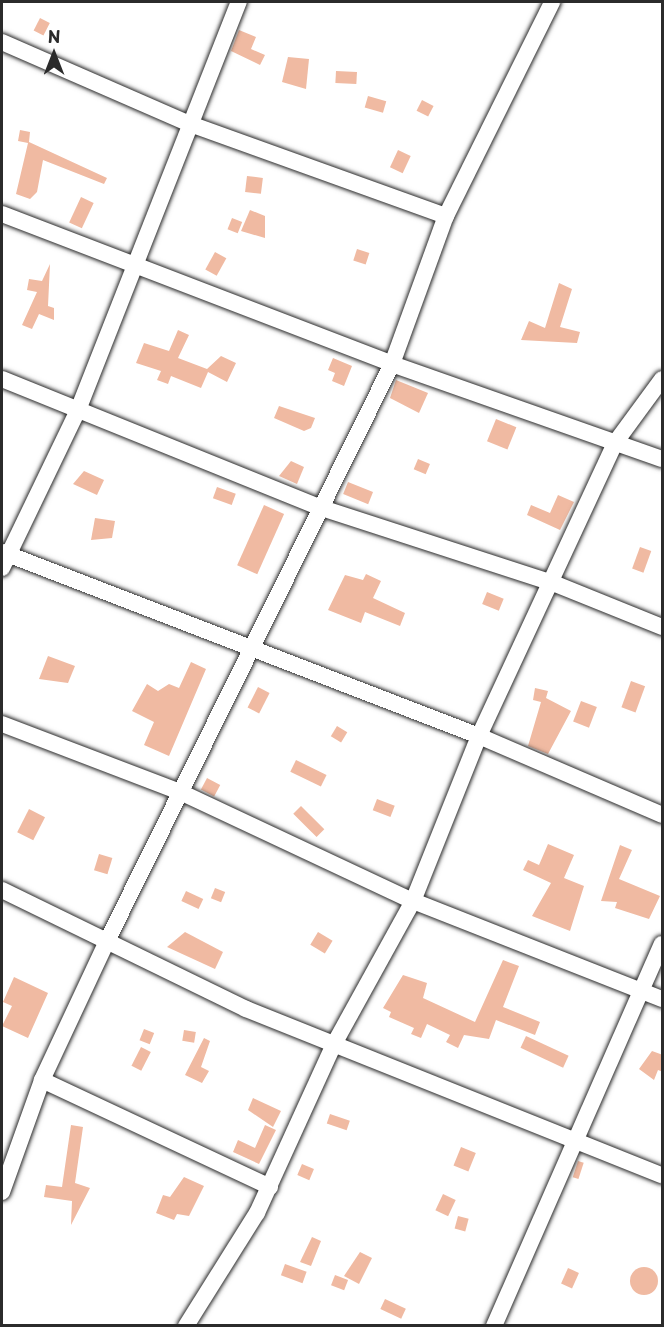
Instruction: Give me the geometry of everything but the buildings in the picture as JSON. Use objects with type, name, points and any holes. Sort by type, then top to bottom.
[{"type":"street","points":[[239,2],[78,410],[3,558],[248,652],[479,736],[663,815]]},
{"type":"street","points":[[2,1192],[42,1080],[107,940],[392,364],[446,216],[552,2]]},
{"type":"street","points":[[2,42],[190,124],[446,216]]},
{"type":"street","points":[[2,214],[392,364],[663,459]]},
{"type":"street","points":[[2,379],[322,508],[553,583],[663,627]]},
{"type":"street","points":[[186,1326],[270,1187],[333,1046],[413,901],[479,736],[553,583],[615,443],[663,379]]},
{"type":"street","points":[[2,724],[180,792],[413,901],[663,999]]},
{"type":"street","points":[[2,890],[333,1046],[575,1138],[663,1175]]},
{"type":"street","points":[[494,1326],[638,990],[663,944]]},
{"type":"street","points":[[42,1080],[270,1187]]}]
